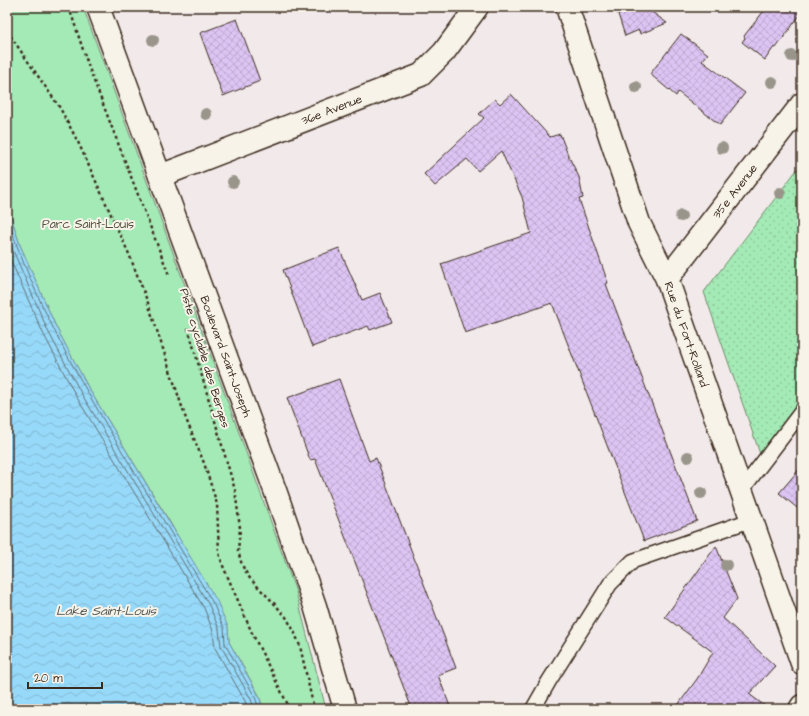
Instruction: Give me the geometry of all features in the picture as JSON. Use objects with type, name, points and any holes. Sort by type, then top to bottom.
[{"type":"street","name":"Boulevard Saint-Joseph","points":[[98,7],[276,493],[315,606],[345,709]]},
{"type":"street","name":"36e Avenue","points":[[160,176],[422,75],[444,52],[477,7]]},
{"type":"street","name":"Rue du Fort-Rolland","points":[[567,7],[639,223],[667,278],[802,663]]},
{"type":"street","name":"35e Avenue","points":[[667,278],[802,104]]},
{"type":"lane","points":[[741,491],[802,411]]},
{"type":"lane","points":[[533,709],[610,584],[633,561],[751,520]]},
{"type":"path","name":"Piste cyclable des Berges","points":[[69,7],[89,68],[171,280]]},
{"type":"path","points":[[7,31],[60,108],[81,149],[129,254],[148,303],[186,419],[204,463],[216,504],[219,553],[223,566],[252,633],[290,709]]},
{"type":"path","name":"Piste cyclable des Berges","points":[[187,324],[235,490],[240,528],[238,551],[242,565],[248,576],[272,601],[286,618],[294,631],[300,646],[314,709]]},
{"type":"green space","name":"Parc Saint-Louis","points":[[7,7],[83,7],[296,592],[326,709],[263,709],[259,695],[229,642],[228,627],[171,524],[89,389],[56,327],[20,245],[7,204]]},
{"type":"green space","points":[[802,163],[802,399],[760,454],[704,292]]},
{"type":"water","name":"Lake Saint-Louis","points":[[7,204],[20,245],[56,327],[89,389],[217,601],[228,627],[229,642],[259,696],[263,709],[7,709]]},
{"type":"building","points":[[625,7],[645,7],[667,23],[640,34],[639,30],[625,36],[618,14],[626,11]]},
{"type":"building","points":[[767,7],[802,7],[802,12],[776,48],[774,47],[765,60],[742,42],[745,38],[744,36]]},
{"type":"building","points":[[237,19],[260,81],[223,96],[200,33]]},
{"type":"building","points":[[681,34],[708,54],[702,61],[745,93],[720,125],[678,92],[676,96],[650,74]]},
{"type":"building","points":[[511,94],[550,137],[560,134],[579,177],[583,198],[579,199],[608,283],[606,284],[697,521],[644,541],[552,303],[465,333],[441,264],[531,233],[522,197],[501,151],[478,171],[467,159],[435,186],[424,174],[484,118],[479,114],[495,99],[500,104]]},
{"type":"building","points":[[339,248],[362,300],[380,293],[392,322],[370,330],[368,326],[312,347],[283,270]]},
{"type":"building","points":[[339,379],[369,461],[376,458],[456,668],[438,675],[451,709],[412,709],[315,459],[310,460],[287,398]]},
{"type":"building","points":[[802,466],[802,512],[779,493]]},
{"type":"building","points":[[716,546],[737,599],[723,618],[775,666],[749,694],[769,709],[675,709],[697,679],[713,652],[665,617]]}]
